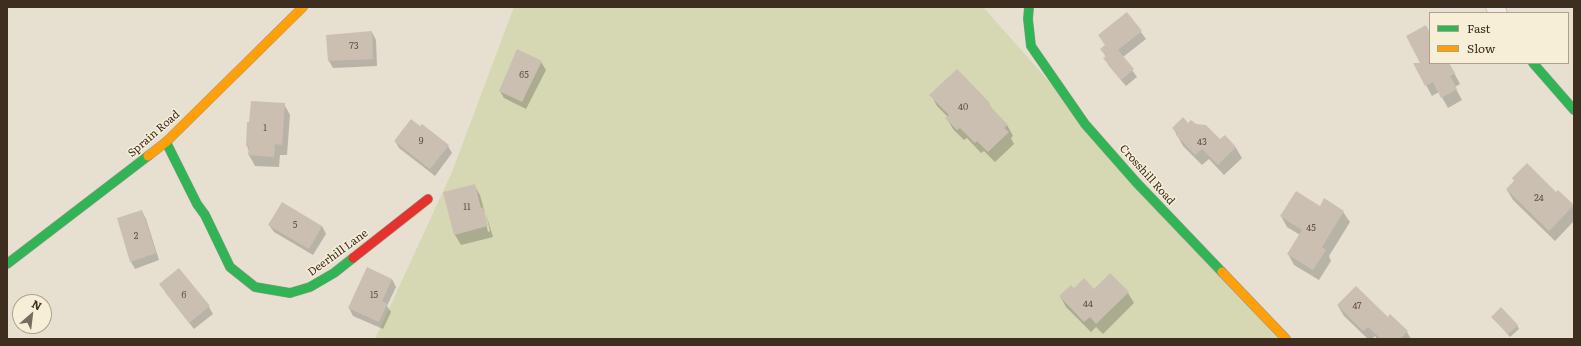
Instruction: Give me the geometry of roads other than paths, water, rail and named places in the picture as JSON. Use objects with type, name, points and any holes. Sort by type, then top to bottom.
[{"type":"street","name":"Sprain Road","points":[[7,264],[166,142],[303,7]]},
{"type":"street","name":"Crosshill Road","points":[[1029,7],[1028,19],[1031,46],[1085,124],[1136,182],[1286,339]]},
{"type":"street","points":[[1534,64],[1574,110]]},
{"type":"street","name":"Deerhill Lane","points":[[166,142],[197,204],[205,215],[230,267],[255,287],[290,293],[310,287],[334,273],[428,199]]}]
